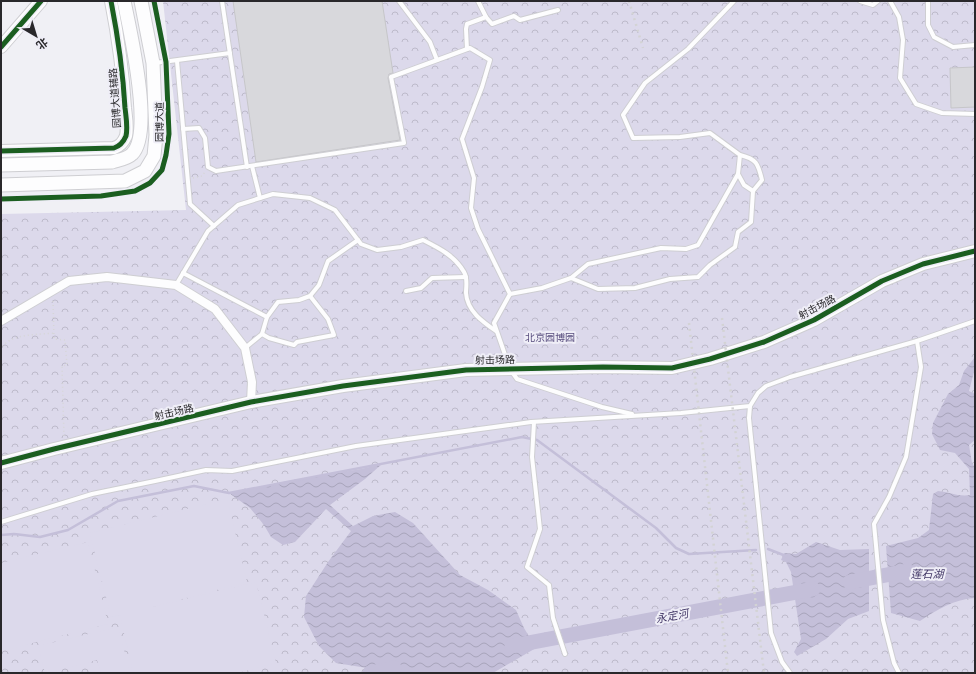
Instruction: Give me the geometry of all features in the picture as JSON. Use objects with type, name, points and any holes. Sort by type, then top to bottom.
[{"type":"main road","name":"园博大道","points":[[1,165],[112,162],[132,154],[136,146],[141,127],[137,70],[124,1]]},
{"type":"main road","name":"园博大道","points":[[1,185],[125,181],[145,171],[154,156],[156,135],[153,63],[141,1]]},
{"type":"main road","points":[[84,182],[92,177],[93,170],[87,163]]},
{"type":"street","points":[[1,47],[41,1]]},
{"type":"street","name":"园博大道辅路","points":[[1,151],[114,148],[120,146],[126,135],[124,91],[119,43],[111,1]]},
{"type":"street","name":"射击场路","points":[[1,463],[251,402],[343,386],[458,371],[603,367],[672,368],[710,359],[764,342],[814,320],[882,282],[923,264],[975,250]]},
{"type":"street","points":[[1,321],[69,281],[107,277],[176,285],[215,308],[245,348],[252,382],[251,402]]},
{"type":"lane","points":[[222,1],[246,167]]},
{"type":"lane","points":[[399,1],[430,42],[437,60]]},
{"type":"lane","points":[[478,1],[486,17],[492,24],[514,16],[520,20],[558,10]]},
{"type":"lane","points":[[571,278],[598,288],[635,288],[670,279],[698,277],[710,265],[735,247],[738,232],[751,222],[753,191],[762,180],[759,167],[751,158],[740,155],[710,133],[680,137],[633,138],[623,115],[645,83],[688,49],[734,1]]},
{"type":"lane","points":[[860,1],[872,5],[878,1]]},
{"type":"lane","points":[[890,1],[900,17],[903,40],[900,78],[916,104],[942,113],[975,114]]},
{"type":"lane","points":[[928,1],[928,25],[934,37],[953,47],[975,45]]},
{"type":"lane","points":[[467,49],[467,24],[486,17]]},
{"type":"lane","points":[[183,129],[199,128],[205,138],[208,167],[216,171],[404,143],[391,77],[470,48],[490,60],[482,88],[462,139],[474,178],[471,208],[478,229],[510,294]]},
{"type":"lane","points":[[153,63],[230,53]]},
{"type":"lane","points":[[177,61],[190,204],[214,226]]},
{"type":"lane","points":[[637,415],[602,407],[517,379],[510,369],[494,322],[510,294],[542,288],[571,278],[588,264],[661,248],[686,249],[698,245],[738,174],[740,155]]},
{"type":"lane","points":[[252,166],[260,198]]},
{"type":"lane","points":[[738,174],[744,185],[753,191]]},
{"type":"lane","points":[[176,285],[208,232],[238,205],[273,194],[310,198],[335,210],[361,244],[377,250],[401,247],[423,240],[450,255],[464,272],[466,277],[466,295],[472,309],[479,319],[496,331]]},
{"type":"lane","points":[[245,348],[262,334],[267,317],[278,302],[299,300],[310,296],[319,285],[328,261],[358,240]]},
{"type":"lane","points":[[183,274],[267,317]]},
{"type":"lane","points":[[406,291],[421,288],[432,278],[466,277]]},
{"type":"lane","points":[[262,334],[269,338],[294,345],[297,342],[334,335],[328,319],[310,296]]},
{"type":"lane","points":[[790,673],[782,662],[771,633],[749,418],[750,406],[758,393],[766,386],[790,377],[917,341],[975,321]]},
{"type":"lane","points":[[899,673],[894,663],[884,620],[874,524],[889,497],[906,456],[921,367],[917,341]]},
{"type":"lane","points":[[1,522],[92,494],[206,470],[232,471],[356,446],[534,422],[681,413],[750,406]]},
{"type":"lane","points":[[534,422],[532,457],[540,529],[527,567],[549,585],[553,618],[565,654]]},
{"type":"path","points":[[188,179],[202,176],[208,167]]},
{"type":"path","points":[[52,291],[54,339],[65,340],[67,365],[62,366],[64,447]]},
{"type":"path","points":[[1,350],[3,346],[15,337],[54,333]]},
{"type":"green space","name":"北京园博园","points":[[163,1],[975,1],[975,673],[1,673],[1,214],[186,210]]},
{"type":"green space","points":[[227,499],[247,582],[152,607],[256,582],[276,663],[237,673],[133,673],[120,615],[111,617],[90,533]]},
{"type":"green space","points":[[88,542],[108,624],[1,651],[1,563]]},
{"type":"green space","points":[[118,627],[130,673],[101,673],[97,660],[45,673],[38,646]]},
{"type":"water","name":"莲石湖","points":[[975,357],[975,368],[969,391],[975,394],[975,440],[969,445],[972,463],[975,468],[975,598],[960,600],[920,621],[891,613],[886,546],[918,538],[929,530],[933,494],[938,491],[958,495],[970,495],[969,469],[955,453],[940,450],[932,434],[933,423],[948,394],[959,385],[964,371]]},
{"type":"water","points":[[382,464],[365,479],[330,505],[353,526],[373,516],[395,512],[413,523],[460,575],[488,590],[516,610],[524,628],[536,648],[493,673],[376,673],[367,668],[336,663],[319,646],[304,617],[306,596],[328,562],[351,531],[326,509],[295,542],[283,545],[271,537],[264,525],[250,508],[229,493]]},
{"type":"water","points":[[816,542],[840,550],[869,549],[869,611],[848,619],[826,639],[797,656],[794,652],[801,639],[791,572],[786,562],[781,560],[784,553],[796,554]]},
{"type":"building","points":[[233,1],[382,1],[393,73],[389,74],[388,78],[400,140],[256,162]]},
{"type":"building","points":[[975,67],[975,107],[951,108],[950,68]]},
{"type":"waterway","points":[[1,535],[14,534],[40,537],[68,530],[118,501],[194,486],[229,493],[522,437],[537,440],[656,528],[676,548],[689,554],[756,550]]},
{"type":"waterway","points":[[768,549],[786,556]]},
{"type":"waterway","name":"永定河","points":[[850,582],[907,571]]},
{"type":"waterway","name":"永定河","points":[[512,646],[813,589]]},
{"type":"waterway","name":"永定河","points":[[370,673],[394,668]]},
{"type":"railway","points":[[629,1],[643,48]]},
{"type":"railway","points":[[722,318],[764,673]]},
{"type":"railway","points":[[689,323],[728,673]]},
{"type":"cycle path","points":[[1,47],[41,1]]},
{"type":"cycle path","points":[[1,151],[114,148],[120,145],[126,136],[127,122],[120,54],[111,1]]},
{"type":"cycle path","points":[[1,199],[101,196],[135,191],[150,183],[162,170],[169,134],[166,62],[154,1]]},
{"type":"cycle path","points":[[1,463],[251,402],[343,386],[466,370],[603,367],[672,368],[710,359],[764,342],[814,320],[882,281],[923,264],[975,251]]}]
